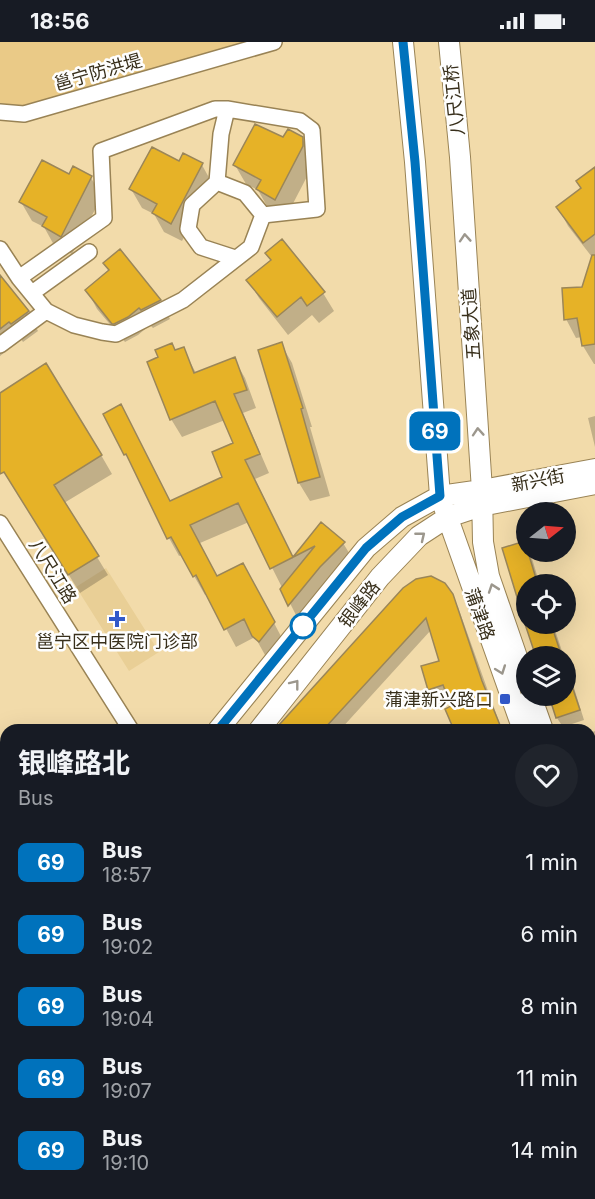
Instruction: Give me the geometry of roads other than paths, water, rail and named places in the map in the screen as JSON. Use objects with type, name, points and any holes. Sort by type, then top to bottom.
[{"type":"main road","points":[[403,42],[415,162],[440,496],[482,498]]},
{"type":"main road","name":"八尺江桥","points":[[449,42],[460,157]]},
{"type":"main road","name":"五象大道","points":[[460,157],[482,498]]},
{"type":"main road","name":"新兴街","points":[[482,498],[595,469]]},
{"type":"main road","name":"新兴街","points":[[482,498],[595,484]]},
{"type":"main road","name":"银峰路","points":[[223,724],[366,548],[402,517],[440,496]]},
{"type":"main road","name":"蒲津路","points":[[440,496],[521,724]]},
{"type":"main road","name":"银峰路","points":[[264,724],[380,577],[419,536],[482,498]]},
{"type":"main road","name":"蒲津路","points":[[482,498],[483,542],[489,576],[516,654]]},
{"type":"main road","points":[[535,706],[541,724]]},
{"type":"street","name":"邕宁防洪堤","points":[[0,112],[24,114],[274,42]]},
{"type":"street","points":[[0,106],[24,114]]},
{"type":"street","points":[[19,278],[104,218],[101,151],[215,109],[300,121],[312,130],[317,209],[263,215]]},
{"type":"street","points":[[227,109],[221,134],[217,182],[192,205],[188,229],[201,247],[236,258]]},
{"type":"street","points":[[217,182],[245,193],[263,215]]},
{"type":"street","points":[[0,249],[19,278],[46,311],[74,325],[116,334],[183,300],[251,247],[263,215]]},
{"type":"street","points":[[32,292],[88,252]]},
{"type":"street","points":[[0,345],[46,311]]},
{"type":"street","name":"八尺江路","points":[[0,523],[127,724]]},
{"type":"place","name":"邕宁区中医院门诊部","points":[[117,619]]},
{"type":"place","name":"蒲津新兴路口","points":[[505,699]]}]
